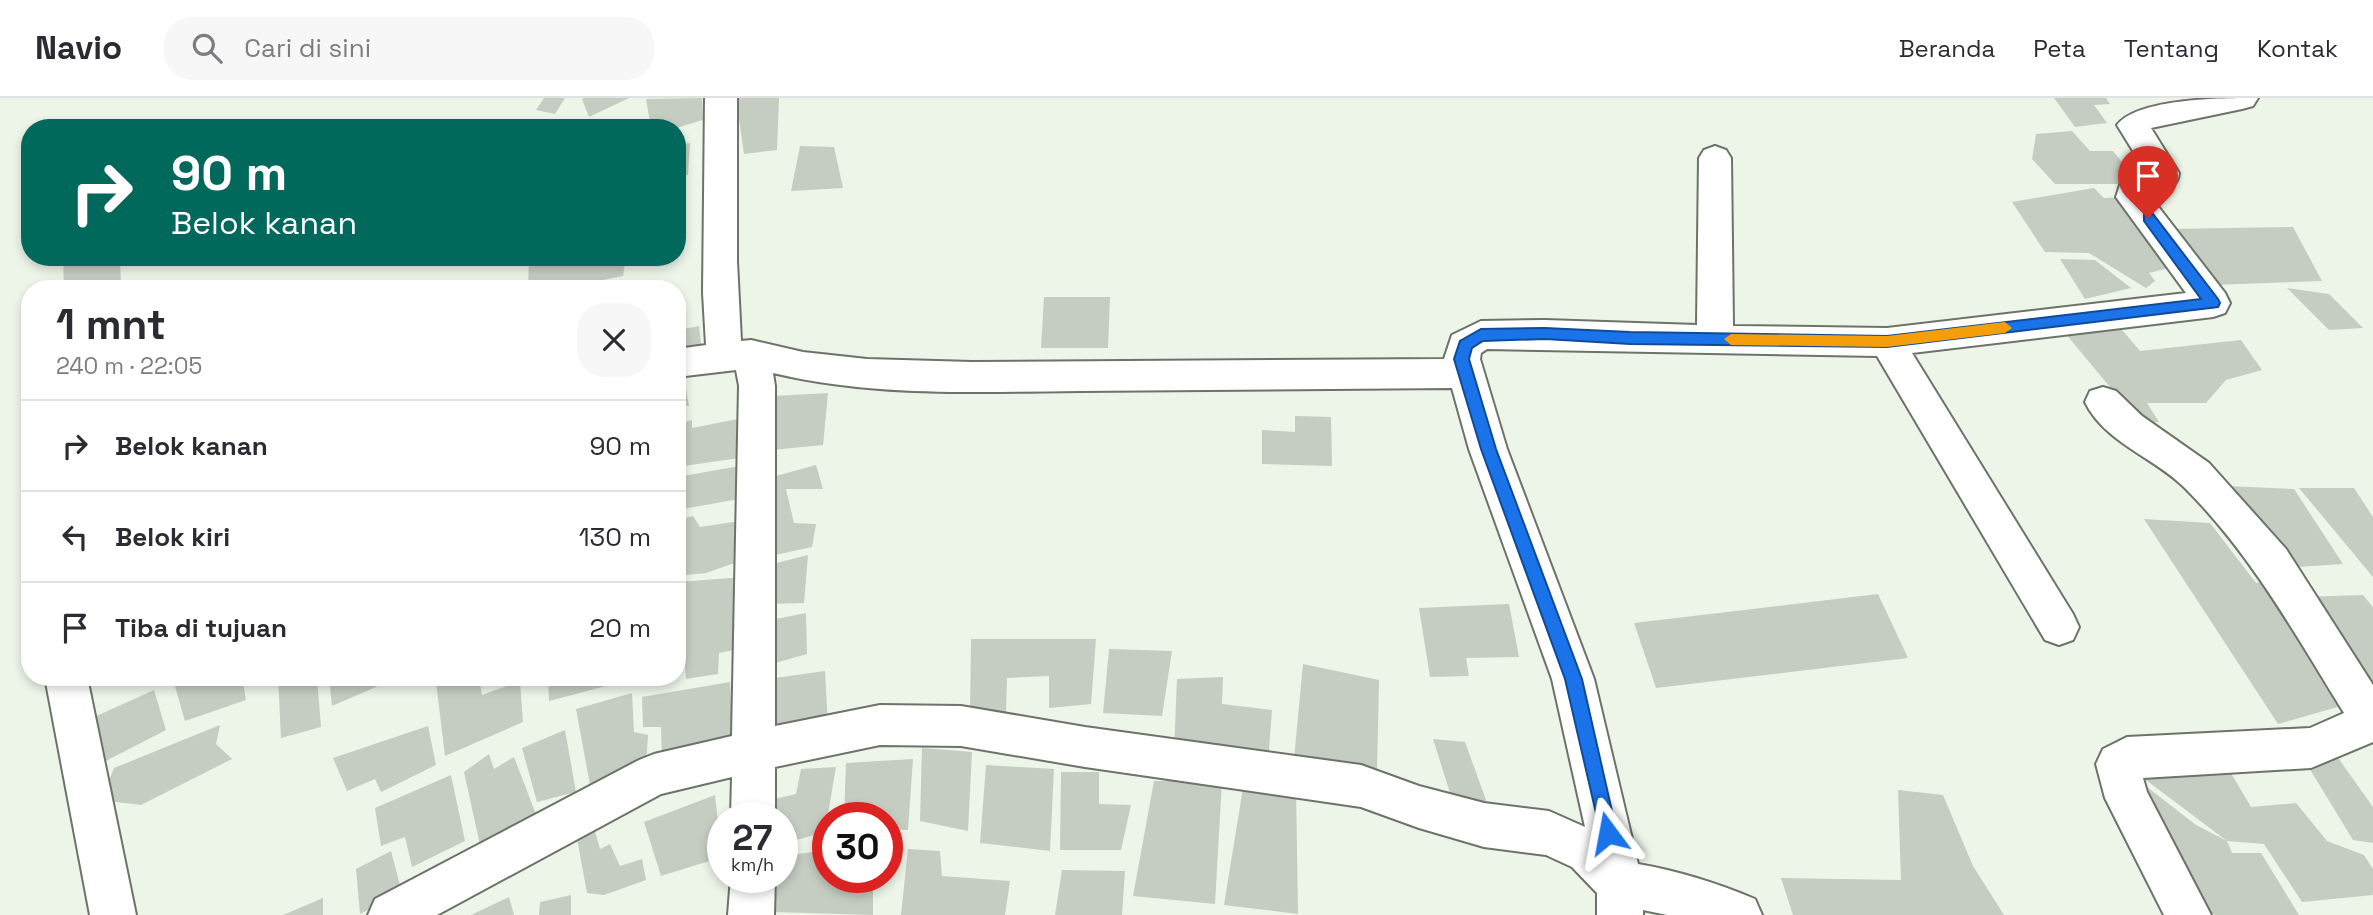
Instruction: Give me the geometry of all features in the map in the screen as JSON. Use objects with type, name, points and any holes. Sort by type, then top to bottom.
[{"type":"street","points":[[721,98],[723,148],[720,316],[738,356],[757,386],[752,802]]},
{"type":"street","points":[[1620,899],[1573,679],[1488,449],[1462,359],[1465,345],[1481,335],[1545,334],[1887,342],[2213,303],[2133,197],[2133,191],[2163,178],[2163,173],[2133,125],[2144,117],[2242,98]]},
{"type":"street","points":[[1714,158],[1715,339]]},
{"type":"street","points":[[1887,342],[2059,627]]},
{"type":"street","points":[[686,362],[738,356],[854,372],[920,375],[1466,373]]},
{"type":"street","points":[[2103,402],[2129,427],[2196,474],[2238,519],[2272,561],[2371,727],[2311,748],[2127,758],[2118,764],[2127,798],[2188,915]]},
{"type":"street","points":[[68,686],[113,915]]},
{"type":"street","points":[[390,915],[654,775],[880,725],[961,726],[1085,747],[1361,786],[1419,807],[1485,825],[1549,834],[1588,851],[1620,899]]},
{"type":"street","points":[[1620,899],[1676,892],[1715,904],[1739,915]]},
{"type":"street","points":[[751,915],[752,893]]},
{"type":"building","points":[[544,98],[565,98],[555,114],[536,110]]},
{"type":"building","points":[[629,98],[589,117],[582,99]]},
{"type":"building","points":[[702,98],[703,120],[686,125],[686,119],[649,119],[646,99]]},
{"type":"building","points":[[736,98],[779,98],[777,150],[744,154]]},
{"type":"building","points":[[2054,98],[2106,98],[2110,104],[2094,105],[2107,123],[2075,127]]},
{"type":"building","points":[[2072,131],[2090,151],[2113,151],[2140,184],[2055,184],[2032,159],[2036,134]]},
{"type":"building","points":[[690,143],[686,175],[686,144]]},
{"type":"building","points":[[800,146],[834,147],[843,188],[791,191]]},
{"type":"building","points":[[2094,188],[2104,198],[2125,197],[2177,266],[2149,273],[2155,281],[2146,288],[2089,253],[2045,252],[2012,202]]},
{"type":"building","points":[[2293,227],[2322,281],[2212,285],[2168,229]]},
{"type":"building","points":[[2060,259],[2095,260],[2131,288],[2085,299]]},
{"type":"building","points":[[63,266],[120,266],[121,280],[64,280]]},
{"type":"building","points":[[529,266],[625,266],[623,276],[604,280],[528,280]]},
{"type":"building","points":[[2287,288],[2329,294],[2363,328],[2329,330]]},
{"type":"building","points":[[1044,297],[1110,297],[1108,348],[1041,348]]},
{"type":"building","points":[[2112,318],[2140,351],[2241,340],[2262,370],[2226,380],[2206,403],[2147,403],[2159,422],[2140,423],[2065,333]]},
{"type":"building","points":[[699,326],[702,351],[686,355],[686,329]]},
{"type":"building","points":[[828,393],[823,445],[772,450],[773,396]]},
{"type":"building","points":[[1295,416],[1331,417],[1332,466],[1262,464],[1262,430],[1295,432]]},
{"type":"building","points":[[738,419],[739,458],[686,466],[686,422],[692,420],[692,428]]},
{"type":"building","points":[[816,465],[823,489],[786,489],[794,523],[816,524],[812,547],[766,557],[765,479]]},
{"type":"building","points":[[740,466],[739,499],[686,508],[686,475]]},
{"type":"building","points":[[2227,486],[2294,489],[2343,564],[2298,567]]},
{"type":"building","points":[[2299,488],[2354,488],[2373,517],[2373,577]]},
{"type":"building","points":[[693,516],[700,527],[740,521],[743,560],[706,573],[686,575],[686,518]]},
{"type":"building","points":[[2144,519],[2210,523],[2256,583],[2276,578],[2355,702],[2278,724]]},
{"type":"building","points":[[808,555],[804,603],[766,604],[765,566]]},
{"type":"building","points":[[743,577],[743,648],[719,653],[718,674],[686,679],[686,581]]},
{"type":"building","points":[[1878,594],[1908,658],[1656,688],[1634,623]]},
{"type":"building","points":[[2363,595],[2373,607],[2373,699],[2299,597]]},
{"type":"building","points":[[1509,604],[1519,657],[1466,658],[1469,676],[1430,677],[1419,608]]},
{"type":"building","points":[[806,613],[807,654],[761,667],[761,622]]},
{"type":"building","points":[[971,639],[1096,639],[1091,704],[1049,708],[1049,676],[1007,678],[1006,712],[970,712]]},
{"type":"building","points":[[1109,649],[1172,651],[1162,716],[1103,713]]},
{"type":"building","points":[[1303,664],[1379,680],[1377,772],[1294,759]]},
{"type":"building","points":[[825,671],[828,728],[761,741],[761,680]]},
{"type":"building","points":[[1223,677],[1222,704],[1272,710],[1268,763],[1174,752],[1177,679]]},
{"type":"building","points":[[730,682],[733,751],[662,762],[661,727],[643,727],[642,697]]},
{"type":"building","points":[[175,686],[244,686],[246,700],[185,721]]},
{"type":"building","points":[[278,686],[318,686],[321,727],[281,738]]},
{"type":"building","points":[[330,686],[378,686],[332,706]]},
{"type":"building","points":[[436,686],[480,686],[482,695],[506,686],[520,686],[523,722],[445,756]]},
{"type":"building","points":[[548,686],[606,686],[549,701]]},
{"type":"building","points":[[154,690],[166,730],[102,763],[92,718]]},
{"type":"building","points":[[632,693],[634,732],[648,735],[646,766],[590,785],[576,709]]},
{"type":"building","points":[[220,725],[216,744],[232,759],[141,805],[101,800],[114,768]]},
{"type":"building","points":[[428,726],[436,765],[381,792],[375,779],[347,791],[333,758]]},
{"type":"building","points":[[565,730],[576,792],[537,802],[522,748]]},
{"type":"building","points":[[1433,739],[1465,742],[1490,811],[1456,812]]},
{"type":"building","points":[[922,748],[972,752],[968,831],[920,821]]},
{"type":"building","points":[[2331,748],[2373,807],[2373,843],[2353,840],[2300,753]]},
{"type":"building","points":[[489,754],[494,769],[514,757],[539,822],[480,845],[464,772]]},
{"type":"building","points":[[913,759],[908,830],[903,830],[903,802],[845,802],[846,763]]},
{"type":"building","points":[[2224,761],[2251,807],[2296,803],[2327,841],[2364,855],[2373,869],[2373,895],[2302,902],[2264,844],[2227,841],[2134,771]]},
{"type":"building","points":[[986,765],[1054,769],[1050,851],[980,843]]},
{"type":"building","points":[[836,767],[830,802],[812,802],[812,836],[798,840],[798,802],[766,801],[796,794],[801,769]]},
{"type":"building","points":[[1061,772],[1099,772],[1099,804],[1131,805],[1121,850],[1060,850]]},
{"type":"building","points":[[2129,773],[2196,825],[2227,841],[2232,853],[2261,853],[2299,915],[2216,915],[2207,912]]},
{"type":"building","points":[[451,775],[465,841],[412,867],[405,837],[381,846],[375,808]]},
{"type":"building","points":[[1154,781],[1222,781],[1215,904],[1133,896]]},
{"type":"building","points":[[1296,787],[1298,914],[1224,905],[1243,788]]},
{"type":"building","points":[[1898,790],[1943,795],[1973,866],[2004,915],[1793,915],[1781,878],[1901,880]]},
{"type":"building","points":[[715,795],[716,802],[707,802],[707,862],[661,876],[644,822]]},
{"type":"building","points":[[592,821],[600,849],[610,844],[620,866],[642,859],[646,880],[604,895],[587,893],[576,833]]},
{"type":"building","points":[[908,849],[940,851],[942,876],[1010,881],[1005,915],[901,915]]},
{"type":"building","points":[[391,851],[402,893],[360,914],[356,869]]},
{"type":"building","points":[[812,852],[812,893],[873,893],[873,915],[773,912],[776,893],[798,893],[798,854]]},
{"type":"building","points":[[1062,870],[1125,871],[1122,915],[1055,915]]},
{"type":"building","points":[[571,895],[571,915],[539,915],[540,902]]},
{"type":"building","points":[[509,897],[514,915],[471,915]]},
{"type":"building","points":[[323,898],[323,915],[283,915]]},
{"type":"slow traffic","points":[[1731,339],[1887,342],[2005,328]]},
{"type":"route","points":[[1608,833],[1573,679],[1488,449],[1462,359],[1465,345],[1481,335],[1545,334],[1887,342],[2213,303],[2148,218]]}]
